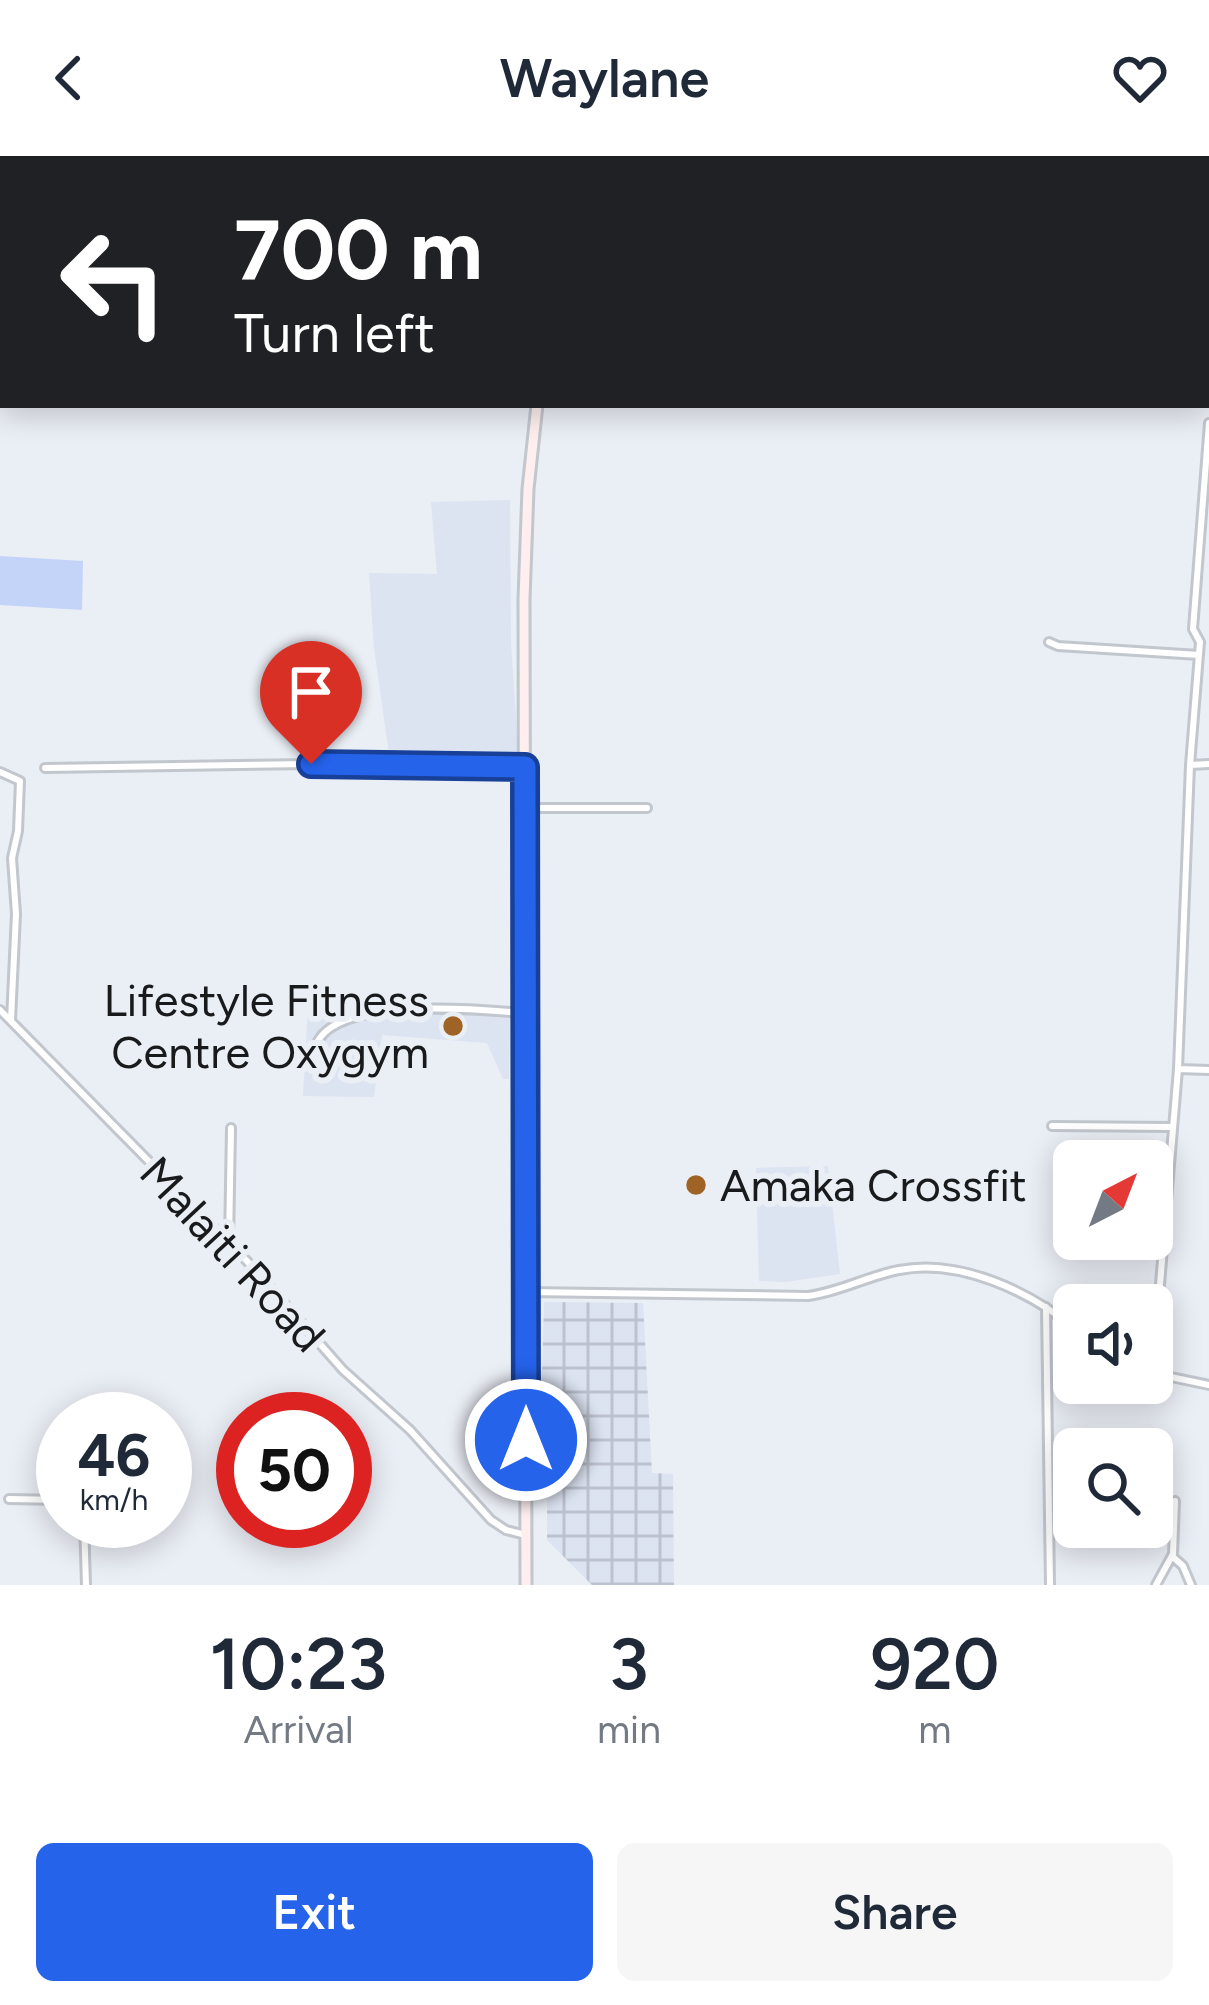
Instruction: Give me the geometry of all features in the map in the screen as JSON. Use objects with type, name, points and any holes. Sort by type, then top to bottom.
[{"type":"main road","points":[[526,1585],[526,522],[538,408]]},
{"type":"street","points":[[1160,1284],[1178,1069],[1190,765],[1204,642],[1193,629],[1209,423]]},
{"type":"street","points":[[1049,642],[1199,655]]},
{"type":"street","points":[[1190,765],[1209,764]]},
{"type":"street","points":[[45,768],[525,767]]},
{"type":"street","points":[[0,772],[20,781],[22,793],[12,858],[16,914],[10,1020]]},
{"type":"street","points":[[524,808],[647,808]]},
{"type":"street","name":"Malaiti Road","points":[[0,1010],[229,1243],[329,1357],[401,1421],[491,1520],[526,1535]]},
{"type":"street","points":[[318,1041],[335,1022],[396,1010],[526,1013]]},
{"type":"street","points":[[1178,1069],[1209,1070]]},
{"type":"street","points":[[1052,1126],[1172,1127]]},
{"type":"street","points":[[229,1243],[231,1128]]},
{"type":"street","points":[[525,1292],[808,1296],[835,1292],[893,1271],[932,1267],[973,1276],[1053,1312]]},
{"type":"street","points":[[1046,1306],[1050,1585]]},
{"type":"street","points":[[1173,1377],[1209,1385]]},
{"type":"street","points":[[9,1499],[36,1500]]},
{"type":"street","points":[[1156,1585],[1173,1557],[1175,1502]]},
{"type":"street","points":[[85,1548],[86,1585]]},
{"type":"street","points":[[1173,1557],[1184,1566],[1191,1585]]},
{"type":"shaded area","points":[[510,500],[511,644],[519,762],[390,761],[369,573],[437,574],[431,502]]},
{"type":"shaded area","points":[[0,556],[83,561],[82,610],[0,605]]},
{"type":"shaded area","points":[[308,1007],[510,1012],[509,1079],[503,1079],[487,1043],[382,1035],[374,1097],[303,1096]]},
{"type":"shaded area","points":[[828,1166],[840,1274],[759,1281],[756,1168]]},
{"type":"shaded area","points":[[544,1302],[643,1303],[652,1473],[673,1474],[674,1585],[592,1585],[547,1540],[547,1472],[539,1471]]},
{"type":"place","name":"Lifestyle Fitness Centre Oxygym","points":[[453,1026]]},
{"type":"place","name":"Amaka Crossfit","points":[[696,1185]]},
{"type":"route","points":[[311,764],[525,767],[526,1440]]}]
